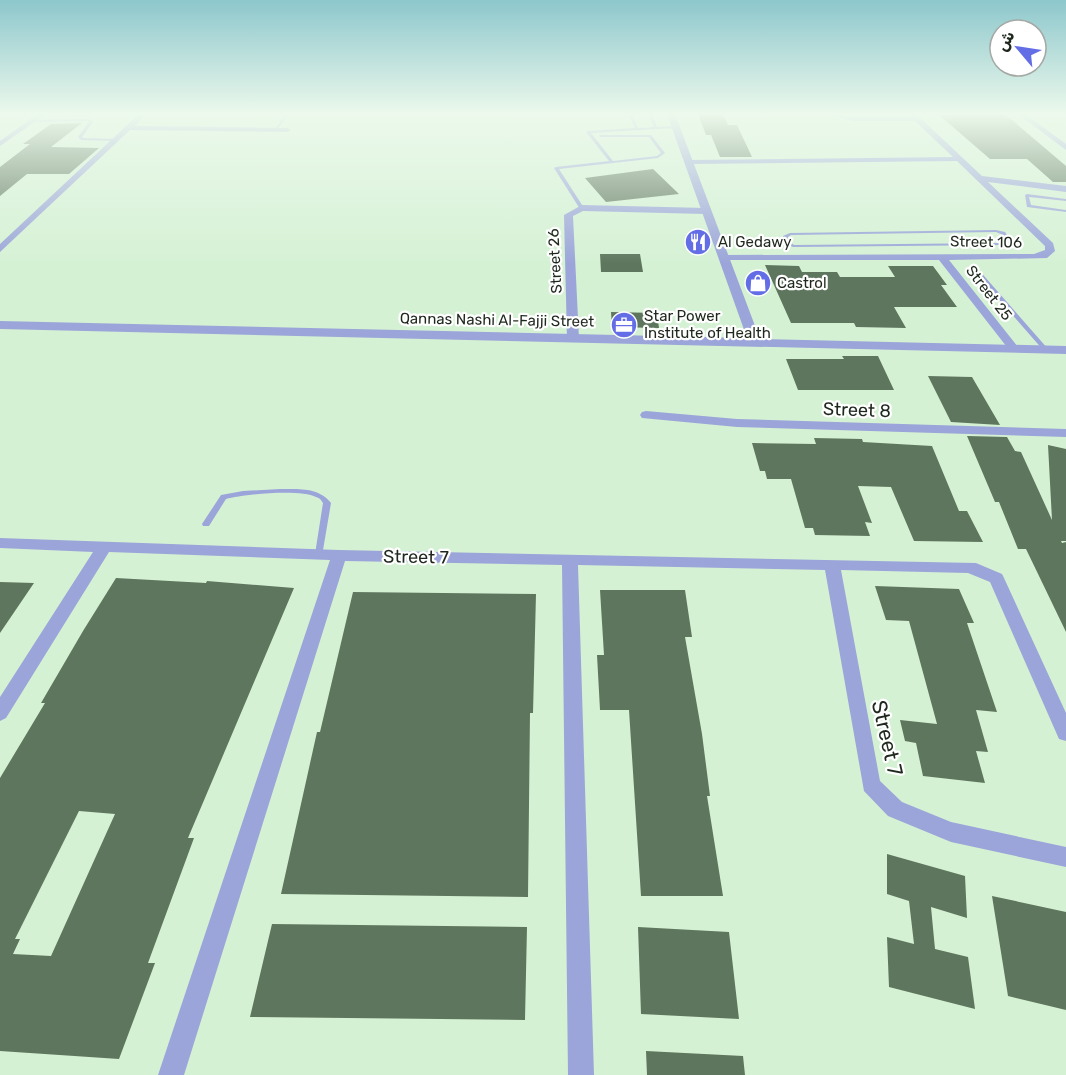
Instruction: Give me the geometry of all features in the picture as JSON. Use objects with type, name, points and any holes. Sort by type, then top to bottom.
[{"type":"street","points":[[0,249],[90,164]]},
{"type":"street","points":[[689,164],[755,343]]},
{"type":"street","name":"Street 106","points":[[724,258],[1034,257],[1050,251],[1050,245],[963,164]]},
{"type":"street","points":[[978,178],[1048,187],[1066,194]]},
{"type":"street","points":[[582,208],[706,211]]},
{"type":"street","name":"Street 26","points":[[573,339],[568,215],[582,208]]},
{"type":"street","name":"Street 25","points":[[941,256],[1014,349]]},
{"type":"street","name":"Qannas Nashi Al-Fajji Street","points":[[0,326],[1066,350]]},
{"type":"street","name":"Street 8","points":[[646,415],[737,423],[1066,433]]},
{"type":"street","name":"Street 7","points":[[0,543],[570,561],[970,567],[996,578],[1066,733]]},
{"type":"street","points":[[0,713],[104,547]]},
{"type":"street","points":[[171,1075],[329,555]]},
{"type":"street","points":[[570,561],[581,1075]]},
{"type":"street","name":"Street 7","points":[[832,564],[871,785],[895,809],[951,832],[1066,857]]},
{"type":"lane","points":[[582,208],[555,168],[591,164]]},
{"type":"lane","points":[[1048,187],[1050,198]]},
{"type":"lane","points":[[1066,194],[1050,198],[1027,195],[1027,205],[1066,211]]},
{"type":"lane","points":[[996,231],[1003,233],[1009,241],[1005,244],[876,246],[793,246],[788,243],[785,236],[790,234],[996,231]]},
{"type":"lane","points":[[876,246],[881,256]]},
{"type":"lane","points":[[976,270],[1046,350]]},
{"type":"lane","points":[[206,524],[224,496],[238,492],[310,492],[322,496],[327,503],[329,555]]},
{"type":"building","points":[[4,164],[80,164],[69,174],[27,174],[0,196],[0,167]]},
{"type":"building","points":[[1033,164],[1066,166],[1066,182],[1053,182]]},
{"type":"building","points":[[653,169],[679,194],[606,202],[585,178]]},
{"type":"building","points":[[600,254],[640,254],[643,272],[601,272]]},
{"type":"building","points":[[765,265],[799,266],[802,272],[837,272],[840,277],[895,277],[888,266],[933,266],[947,285],[941,285],[957,307],[894,307],[906,328],[856,327],[854,323],[791,323]]},
{"type":"building","points":[[611,312],[657,313],[659,328],[612,327]]},
{"type":"building","points":[[842,356],[878,356],[894,390],[798,390],[786,359],[844,359]]},
{"type":"building","points":[[928,376],[972,377],[1000,425],[951,422]]},
{"type":"building","points":[[967,436],[1007,437],[1015,451],[1021,452],[1052,520],[1048,445],[1066,449],[1066,541],[1061,541],[1066,542],[1066,632],[1026,549],[1018,549],[999,502],[995,502]]},
{"type":"building","points":[[814,438],[862,439],[863,442],[932,446],[959,511],[967,511],[983,542],[914,541],[891,487],[858,486],[872,523],[865,522],[870,536],[815,535],[813,528],[805,528],[791,479],[767,479],[765,471],[760,471],[752,443],[816,444]]},
{"type":"building","points":[[116,578],[206,583],[207,581],[294,588],[188,838],[194,838],[148,963],[155,963],[119,1059],[0,1051],[0,778],[45,703],[41,703]],"holes":[[[79,811],[115,814],[51,956],[13,954],[20,939],[15,939]]]},
{"type":"building","points":[[0,582],[34,583],[0,633]]},
{"type":"building","points":[[875,586],[959,589],[974,623],[967,623],[997,712],[976,710],[988,752],[976,751],[985,783],[923,776],[916,743],[905,741],[900,720],[937,724],[909,621],[886,620]]},
{"type":"building","points":[[600,590],[685,590],[692,637],[685,637],[702,734],[710,796],[707,796],[723,896],[641,896],[629,710],[600,710],[597,655],[604,655]]},
{"type":"building","points":[[353,592],[536,594],[533,713],[530,713],[528,897],[281,894],[317,732],[320,732]]},
{"type":"building","points":[[887,854],[965,876],[967,918],[931,907],[935,949],[968,957],[975,1009],[889,987],[887,937],[914,944],[909,901],[887,894]]},
{"type":"building","points":[[992,896],[1066,912],[1066,1010],[1008,996]]},
{"type":"building","points":[[272,924],[527,927],[525,1020],[250,1017]]},
{"type":"building","points":[[638,927],[729,932],[739,1019],[641,1014]]},
{"type":"building","points":[[646,1051],[743,1056],[745,1075],[647,1075]]},
{"type":"place","name":"Al Gedawy","points":[[698,242]]},
{"type":"place","name":"Castrol","points":[[758,283]]},
{"type":"place","name":"Star Power Institute of Health","points":[[624,325]]}]
